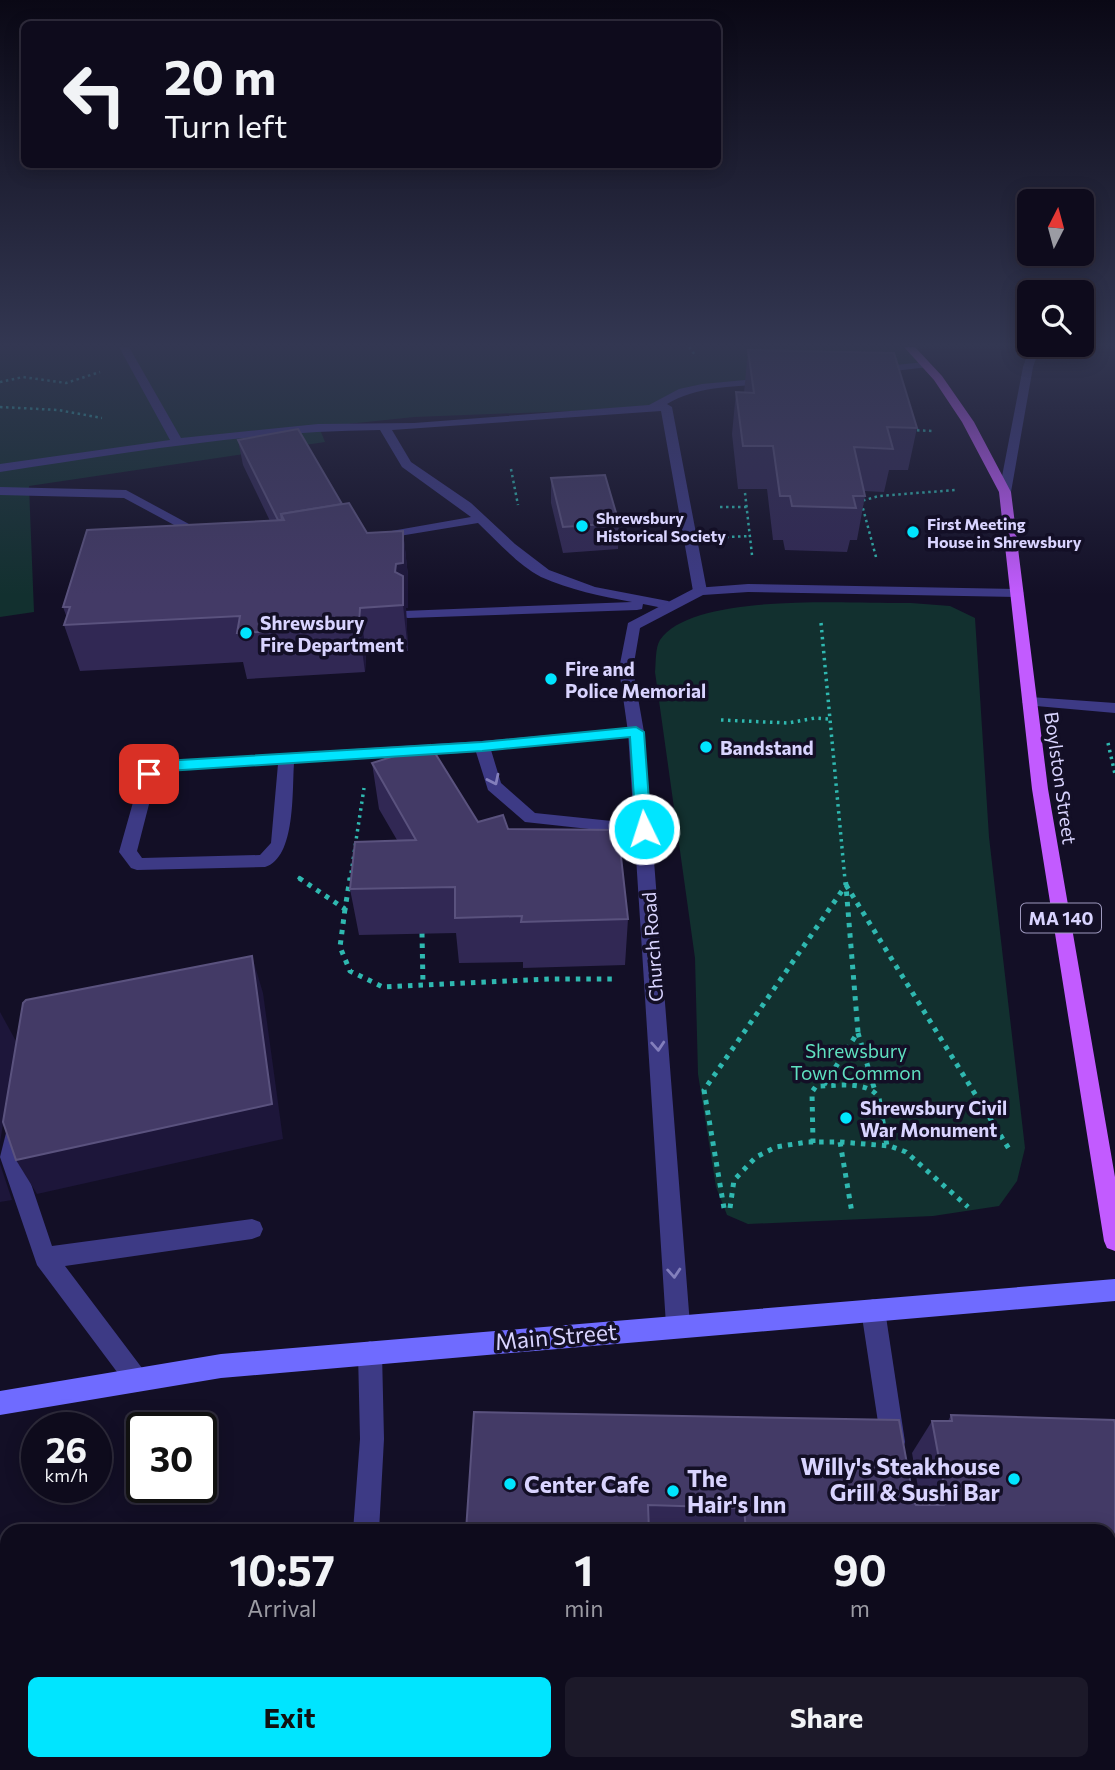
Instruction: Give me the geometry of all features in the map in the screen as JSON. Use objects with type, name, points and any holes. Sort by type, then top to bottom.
[{"type":"main road","name":"Boylston Street","points":[[972,430],[1005,492],[1040,789],[1115,1241]]},
{"type":"main road","name":"Main Street","points":[[0,1403],[221,1366],[678,1325],[1115,1290]]},
{"type":"street","points":[[170,430],[177,442]]},
{"type":"street","points":[[0,468],[177,442],[294,430]]},
{"type":"street","points":[[386,430],[406,464],[467,506],[510,547],[544,573],[592,590],[668,605]]},
{"type":"street","points":[[670,430],[700,591]]},
{"type":"street","points":[[1005,492],[1016,430]]},
{"type":"street","points":[[0,455],[20,466]]},
{"type":"street","points":[[0,489],[20,466]]},
{"type":"street","points":[[0,489],[126,494],[216,541]]},
{"type":"street","points":[[362,540],[480,519]]},
{"type":"street","name":"Church Road","points":[[678,1325],[644,829],[636,732],[626,669],[633,626],[668,605],[700,591],[748,588],[1017,593]]},
{"type":"street","points":[[408,614],[668,605]]},
{"type":"street","points":[[1030,702],[1115,708]]},
{"type":"street","points":[[287,758],[279,844],[265,861],[137,864],[128,852],[149,774],[164,766],[287,758],[482,747],[636,732]]},
{"type":"street","points":[[482,747],[494,786],[531,818],[644,829]]},
{"type":"street","points":[[20,1103],[11,1157],[46,1258],[137,1380]]},
{"type":"street","points":[[46,1258],[252,1229]]},
{"type":"street","points":[[873,1310],[898,1465]]},
{"type":"street","points":[[366,1524],[372,1439],[370,1353]]},
{"type":"path","points":[[909,430],[933,431]]},
{"type":"path","points":[[511,469],[515,492]]},
{"type":"path","points":[[877,559],[861,500],[955,490]]},
{"type":"path","points":[[745,493],[752,558]]},
{"type":"path","points":[[820,619],[858,1032],[879,1098],[887,1146]]},
{"type":"path","points":[[721,720],[788,723],[815,718],[829,719]]},
{"type":"path","points":[[1108,743],[1115,774]]},
{"type":"path","points":[[366,776],[340,947],[350,971],[383,987],[550,979],[654,980]]},
{"type":"path","points":[[270,855],[306,884],[345,909]]},
{"type":"path","points":[[846,885],[1009,1149]]},
{"type":"path","points":[[846,885],[704,1090],[727,1208],[734,1180],[756,1157],[776,1147],[840,1142],[887,1146],[906,1152],[968,1207]]},
{"type":"path","points":[[422,933],[423,985]]},
{"type":"path","points":[[824,1084],[858,1032]]},
{"type":"path","points":[[813,1143],[812,1092],[816,1086],[824,1084],[865,1087],[875,1091]]},
{"type":"path","points":[[840,1142],[852,1213]]},
{"type":"green space","points":[[0,430],[320,430],[325,442],[29,486],[34,612],[0,617]]},
{"type":"green space","name":"Shrewsbury Town Common","points":[[816,602],[950,606],[975,618],[989,837],[1025,1148],[1017,1181],[999,1206],[933,1216],[748,1224],[727,1215],[716,1187],[698,1074],[695,958],[655,672],[657,647],[660,640],[678,624],[705,614],[739,607]]},
{"type":"building","points":[[298,430],[342,504],[281,514],[282,520],[278,520],[238,440]]},
{"type":"building","points":[[741,430],[888,430],[893,449],[854,447],[865,496],[853,496],[856,508],[792,506],[790,496],[780,496],[773,446],[743,446]]},
{"type":"building","points":[[605,475],[619,523],[563,527],[551,478]]},
{"type":"building","points":[[349,503],[367,533],[403,531],[403,563],[396,564],[395,572],[403,576],[403,605],[360,608],[359,627],[237,633],[240,616],[64,625],[70,607],[63,607],[87,530],[284,520],[281,514]]},
{"type":"building","points":[[430,745],[478,822],[503,815],[508,829],[618,830],[628,919],[521,922],[522,916],[455,918],[455,887],[350,889],[355,842],[416,840],[372,763]]},
{"type":"building","points":[[252,956],[272,1104],[16,1160],[3,1122],[23,1003],[26,1000]]},
{"type":"building","points":[[474,1412],[899,1420],[916,1505],[944,1505],[947,1502],[932,1421],[952,1421],[951,1415],[1114,1420],[1115,1423],[1115,1524],[745,1524],[744,1508],[648,1505],[649,1524],[466,1524]]},
{"type":"place","name":"Shrewsbury Historical Society","points":[[582,526]]},
{"type":"place","name":"First Meeting House in Shrewsbury","points":[[913,532]]},
{"type":"place","name":"Shrewsbury Fire Department","points":[[246,633]]},
{"type":"place","name":"Fire and Police Memorial","points":[[551,679]]},
{"type":"place","name":"Bandstand","points":[[706,747]]},
{"type":"place","name":"Shrewsbury Civil War Monument","points":[[846,1118]]},
{"type":"place","name":"Willy's Steakhouse Grill & Sushi Bar","points":[[1014,1479]]},
{"type":"place","name":"Center Cafe","points":[[510,1484]]},
{"type":"place","name":"The Hair's Inn","points":[[673,1491]]},
{"type":"route","points":[[149,774],[164,766],[482,747],[636,732],[644,829]]}]
